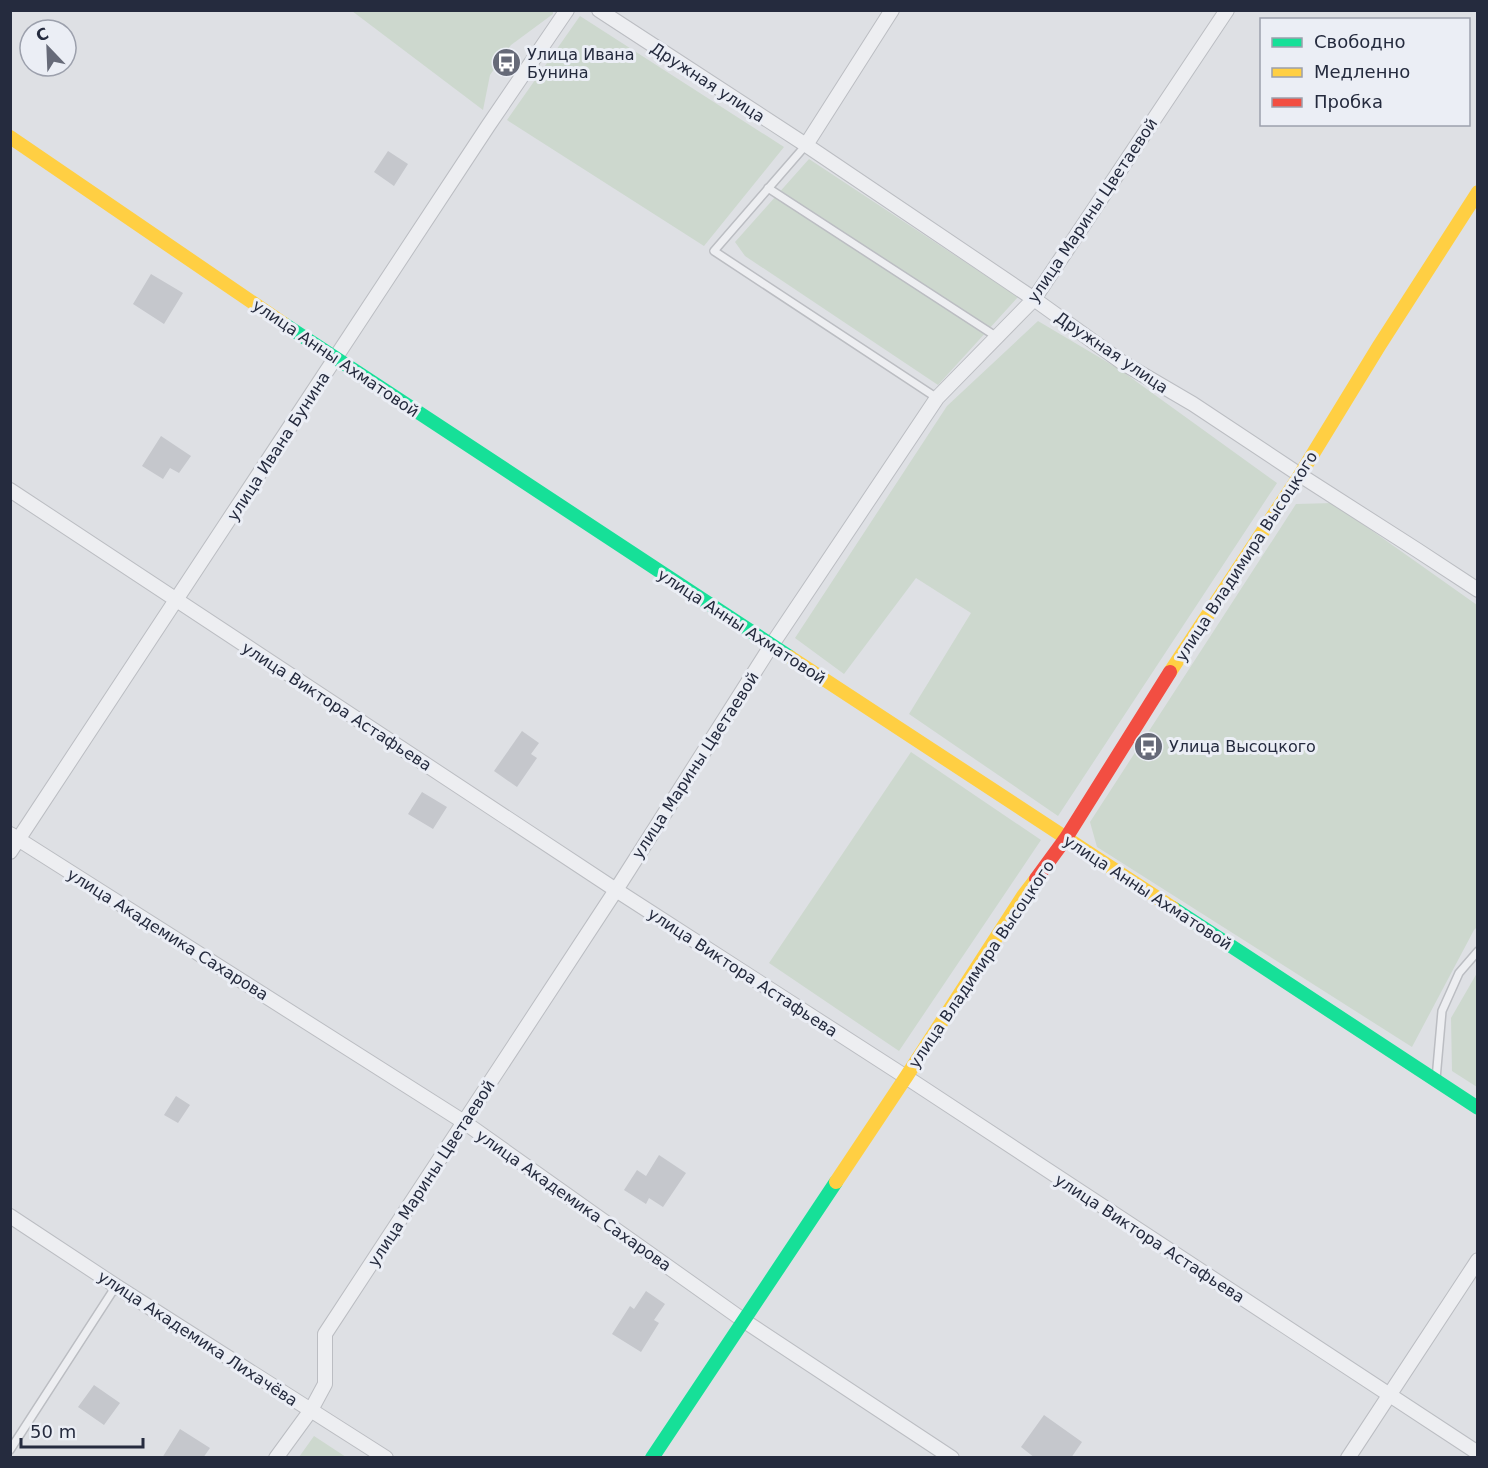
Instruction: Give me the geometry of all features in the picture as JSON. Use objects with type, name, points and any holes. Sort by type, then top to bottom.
[{"type":"street","name":"улица Ивана Бунина","points":[[10,852],[15,837],[177,599],[488,126],[567,10]]},
{"type":"street","name":"Дружная улица","points":[[599,10],[1034,298],[1123,363],[1193,404],[1300,476],[1478,590]]},
{"type":"street","points":[[806,145],[892,10]]},
{"type":"street","name":"улица Марины Цветаевой","points":[[276,1458],[311,1410],[325,1384],[325,1334],[616,890],[771,646],[938,398],[1034,298],[1227,10]]},
{"type":"street","name":"улица Анны Ахматовой","points":[[10,137],[335,358],[1478,1108]]},
{"type":"street","name":"улица Владимира Высоцкого","points":[[652,1458],[906,1077],[1023,896],[1066,838],[1156,693],[1300,476],[1379,346],[1478,192]]},
{"type":"street","name":"улица Виктора Астафьева","points":[[10,490],[616,890],[906,1077],[1478,1453]]},
{"type":"street","name":"улица Академика Сахарова","points":[[15,837],[464,1122],[743,1320],[952,1458]]},
{"type":"street","name":"улица Академика Лихачёва","points":[[10,1216],[386,1458]]},
{"type":"street","points":[[1348,1458],[1478,1260]]},
{"type":"lane","points":[[806,145],[714,252],[938,398]]},
{"type":"lane","points":[[768,188],[997,337]]},
{"type":"lane","points":[[1436,1081],[1442,1011],[1459,973],[1478,951]]},
{"type":"lane","points":[[10,1450],[116,1286]]},
{"type":"shaded area","points":[[352,11],[553,11],[553,14],[511,45],[490,75],[483,110]]},
{"type":"shaded area","points":[[580,16],[784,147],[704,246],[507,120]]},
{"type":"shaded area","points":[[809,159],[1018,297],[938,385],[745,256],[735,242]]},
{"type":"shaded area","points":[[1038,321],[1119,369],[1277,483],[1058,816],[909,714],[971,613],[916,578],[844,674],[795,638],[947,406]]},
{"type":"shaded area","points":[[1333,503],[1477,605],[1477,927],[1412,1047],[1097,847],[1090,822],[1296,504]]},
{"type":"shaded area","points":[[911,752],[1041,840],[899,1051],[769,963]]},
{"type":"shaded area","points":[[1477,973],[1477,1087],[1452,1071],[1451,1018]]},
{"type":"shaded area","points":[[314,1436],[346,1457],[299,1457]]},
{"type":"building","points":[[388,151],[408,164],[394,186],[374,172]]},
{"type":"building","points":[[151,274],[183,293],[164,324],[133,304]]},
{"type":"building","points":[[161,436],[191,456],[179,473],[170,468],[163,479],[142,466]]},
{"type":"building","points":[[522,731],[539,743],[531,754],[537,758],[517,787],[494,771]]},
{"type":"building","points":[[422,792],[447,807],[433,829],[408,814]]},
{"type":"building","points":[[176,1096],[190,1105],[178,1123],[164,1115]]},
{"type":"building","points":[[659,1155],[686,1173],[663,1207],[649,1198],[646,1204],[624,1190],[637,1170],[646,1176]]},
{"type":"building","points":[[646,1291],[665,1304],[654,1320],[659,1323],[641,1352],[612,1334],[630,1306],[634,1309]]},
{"type":"building","points":[[94,1385],[120,1403],[104,1425],[78,1407]]},
{"type":"building","points":[[1044,1415],[1082,1442],[1071,1458],[1035,1458],[1021,1447]]},
{"type":"building","points":[[180,1429],[210,1448],[203,1458],[162,1458]]},
{"type":"traffic: fast","points":[[284,324],[790,657]]},
{"type":"traffic: fast","points":[[1173,908],[1478,1108]]},
{"type":"traffic: fast","points":[[652,1458],[836,1182]]},
{"type":"traffic: slow","points":[[10,137],[284,324]]},
{"type":"traffic: slow","points":[[1170,672],[1300,475],[1379,346],[1478,192]]},
{"type":"traffic: slow","points":[[790,657],[1173,908]]},
{"type":"traffic: slow","points":[[836,1182],[1036,879]]},
{"type":"traffic: jam","points":[[1036,879],[1066,838],[1170,672]]},
{"type":"place","name":"Улица Ивана Бунина","points":[[506,63]]},
{"type":"place","name":"Улица Высоцкого","points":[[1148,746]]}]
